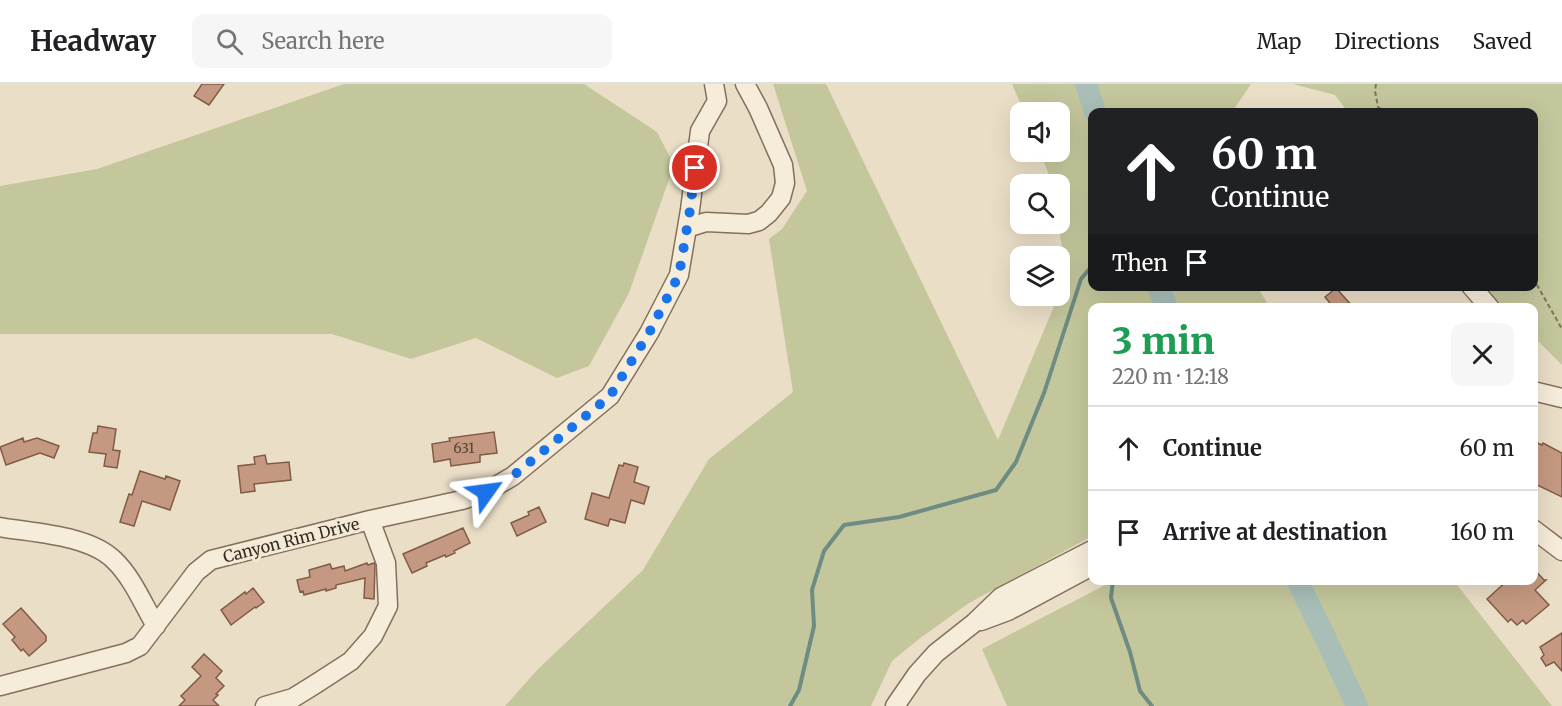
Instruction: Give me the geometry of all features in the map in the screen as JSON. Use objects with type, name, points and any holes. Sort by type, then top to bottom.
[{"type":"street","name":"Canyon Rim Drive","points":[[0,686],[126,653],[140,646],[177,595],[196,572],[211,560],[370,520],[462,500],[486,492],[513,476],[610,396],[649,333],[679,275],[700,130],[717,101],[714,84]]},
{"type":"street","points":[[687,228],[706,222],[748,224],[759,221],[781,198],[785,183],[783,165],[745,84]]},
{"type":"street","points":[[1475,291],[1486,303]]},
{"type":"street","points":[[1538,392],[1562,398]]},
{"type":"street","points":[[265,706],[293,698],[314,685],[351,661],[373,636],[388,606],[386,563],[370,520]]},
{"type":"street","points":[[0,528],[80,540],[98,548],[114,559],[127,575],[156,626]]},
{"type":"street","points":[[1538,533],[1562,551]]},
{"type":"street","points":[[895,706],[917,674],[952,639],[1088,552]]},
{"type":"street","points":[[1004,604],[1088,568]]},
{"type":"path","points":[[1376,84],[1375,92],[1380,108]]},
{"type":"path","points":[[1538,287],[1562,328]]},
{"type":"green space","points":[[344,84],[584,84],[657,132],[674,165],[629,293],[589,366],[557,378],[476,338],[411,359],[332,334],[0,334],[0,186],[97,169]]},
{"type":"green space","points":[[773,84],[826,84],[998,440],[1054,306],[1070,306],[1070,246],[1062,246],[1060,234],[1070,234],[1070,174],[1048,174],[1044,162],[1070,162],[1070,102],[1020,102],[1012,84],[1251,84],[1235,108],[1088,108],[1088,291],[1260,291],[1267,303],[1088,303],[1088,538],[969,603],[919,639],[892,661],[871,706],[505,706],[538,669],[643,570],[709,459],[793,392],[769,239],[782,229],[807,191]]},
{"type":"green space","points":[[1293,84],[1562,84],[1562,365],[1538,341],[1538,303],[1499,303],[1486,291],[1538,291],[1538,108],[1345,108],[1335,95]]},
{"type":"green space","points":[[1105,585],[1457,585],[1552,706],[1007,706],[982,649]]},
{"type":"building","points":[[202,84],[224,84],[209,105],[194,96]]},
{"type":"building","points":[[1332,291],[1339,291],[1350,303],[1330,303],[1325,297]]},
{"type":"building","points":[[98,426],[116,429],[113,450],[120,451],[117,468],[104,466],[106,454],[89,452],[93,433],[97,433]]},
{"type":"building","points":[[494,432],[497,453],[480,455],[480,462],[451,466],[450,459],[434,462],[432,444],[450,441],[449,438]]},
{"type":"building","points":[[23,438],[24,442],[37,438],[59,446],[54,458],[40,453],[6,465],[0,447]]},
{"type":"building","points":[[1538,443],[1542,445],[1543,443],[1562,453],[1562,497],[1538,485]]},
{"type":"building","points":[[265,455],[267,464],[289,462],[291,480],[254,484],[255,491],[241,493],[238,466],[255,464],[254,457]]},
{"type":"building","points":[[624,463],[638,467],[634,482],[649,487],[644,504],[631,500],[625,523],[610,519],[608,526],[585,519],[592,493],[609,498],[619,465],[623,466]]},
{"type":"building","points":[[140,471],[180,481],[170,510],[142,501],[134,526],[120,522],[129,494],[132,495]]},
{"type":"building","points":[[539,507],[546,522],[517,536],[511,523],[529,515],[528,512]]},
{"type":"building","points":[[463,528],[470,543],[454,551],[455,553],[426,563],[427,566],[412,573],[403,554]]},
{"type":"building","points":[[367,563],[375,565],[374,599],[364,598],[365,578],[336,585],[336,588],[326,591],[326,589],[304,595],[303,591],[300,592],[297,580],[310,577],[309,570],[330,564],[332,569],[344,566],[345,571]]},
{"type":"building","points":[[1538,573],[1546,580],[1535,590],[1549,605],[1526,624],[1523,620],[1517,625],[1511,619],[1508,622],[1487,599],[1502,585],[1538,585]]},
{"type":"building","points":[[253,588],[264,602],[231,625],[221,610]]},
{"type":"building","points":[[21,608],[46,636],[46,641],[29,656],[23,649],[21,651],[12,640],[15,637],[3,624]]},
{"type":"building","points":[[1562,633],[1562,671],[1554,662],[1546,666],[1541,658],[1544,655],[1540,647]]},
{"type":"building","points":[[204,654],[222,671],[216,678],[224,686],[213,700],[219,706],[179,706],[185,700],[181,696],[201,676],[192,667]]},
{"type":"waterway","points":[[1086,84],[1094,108]]},
{"type":"waterway","points":[[790,706],[799,690],[814,626],[812,590],[824,551],[844,525],[899,517],[996,490],[1016,462],[1044,393],[1081,279],[1088,271]]},
{"type":"waterway","points":[[1160,291],[1165,303]]},
{"type":"waterway","points":[[1112,585],[1111,598],[1130,652],[1140,691],[1152,706]]},
{"type":"waterway","points":[[1299,585],[1357,706]]},
{"type":"route","points":[[486,492],[513,476],[610,396],[649,333],[679,275],[695,168]]}]
